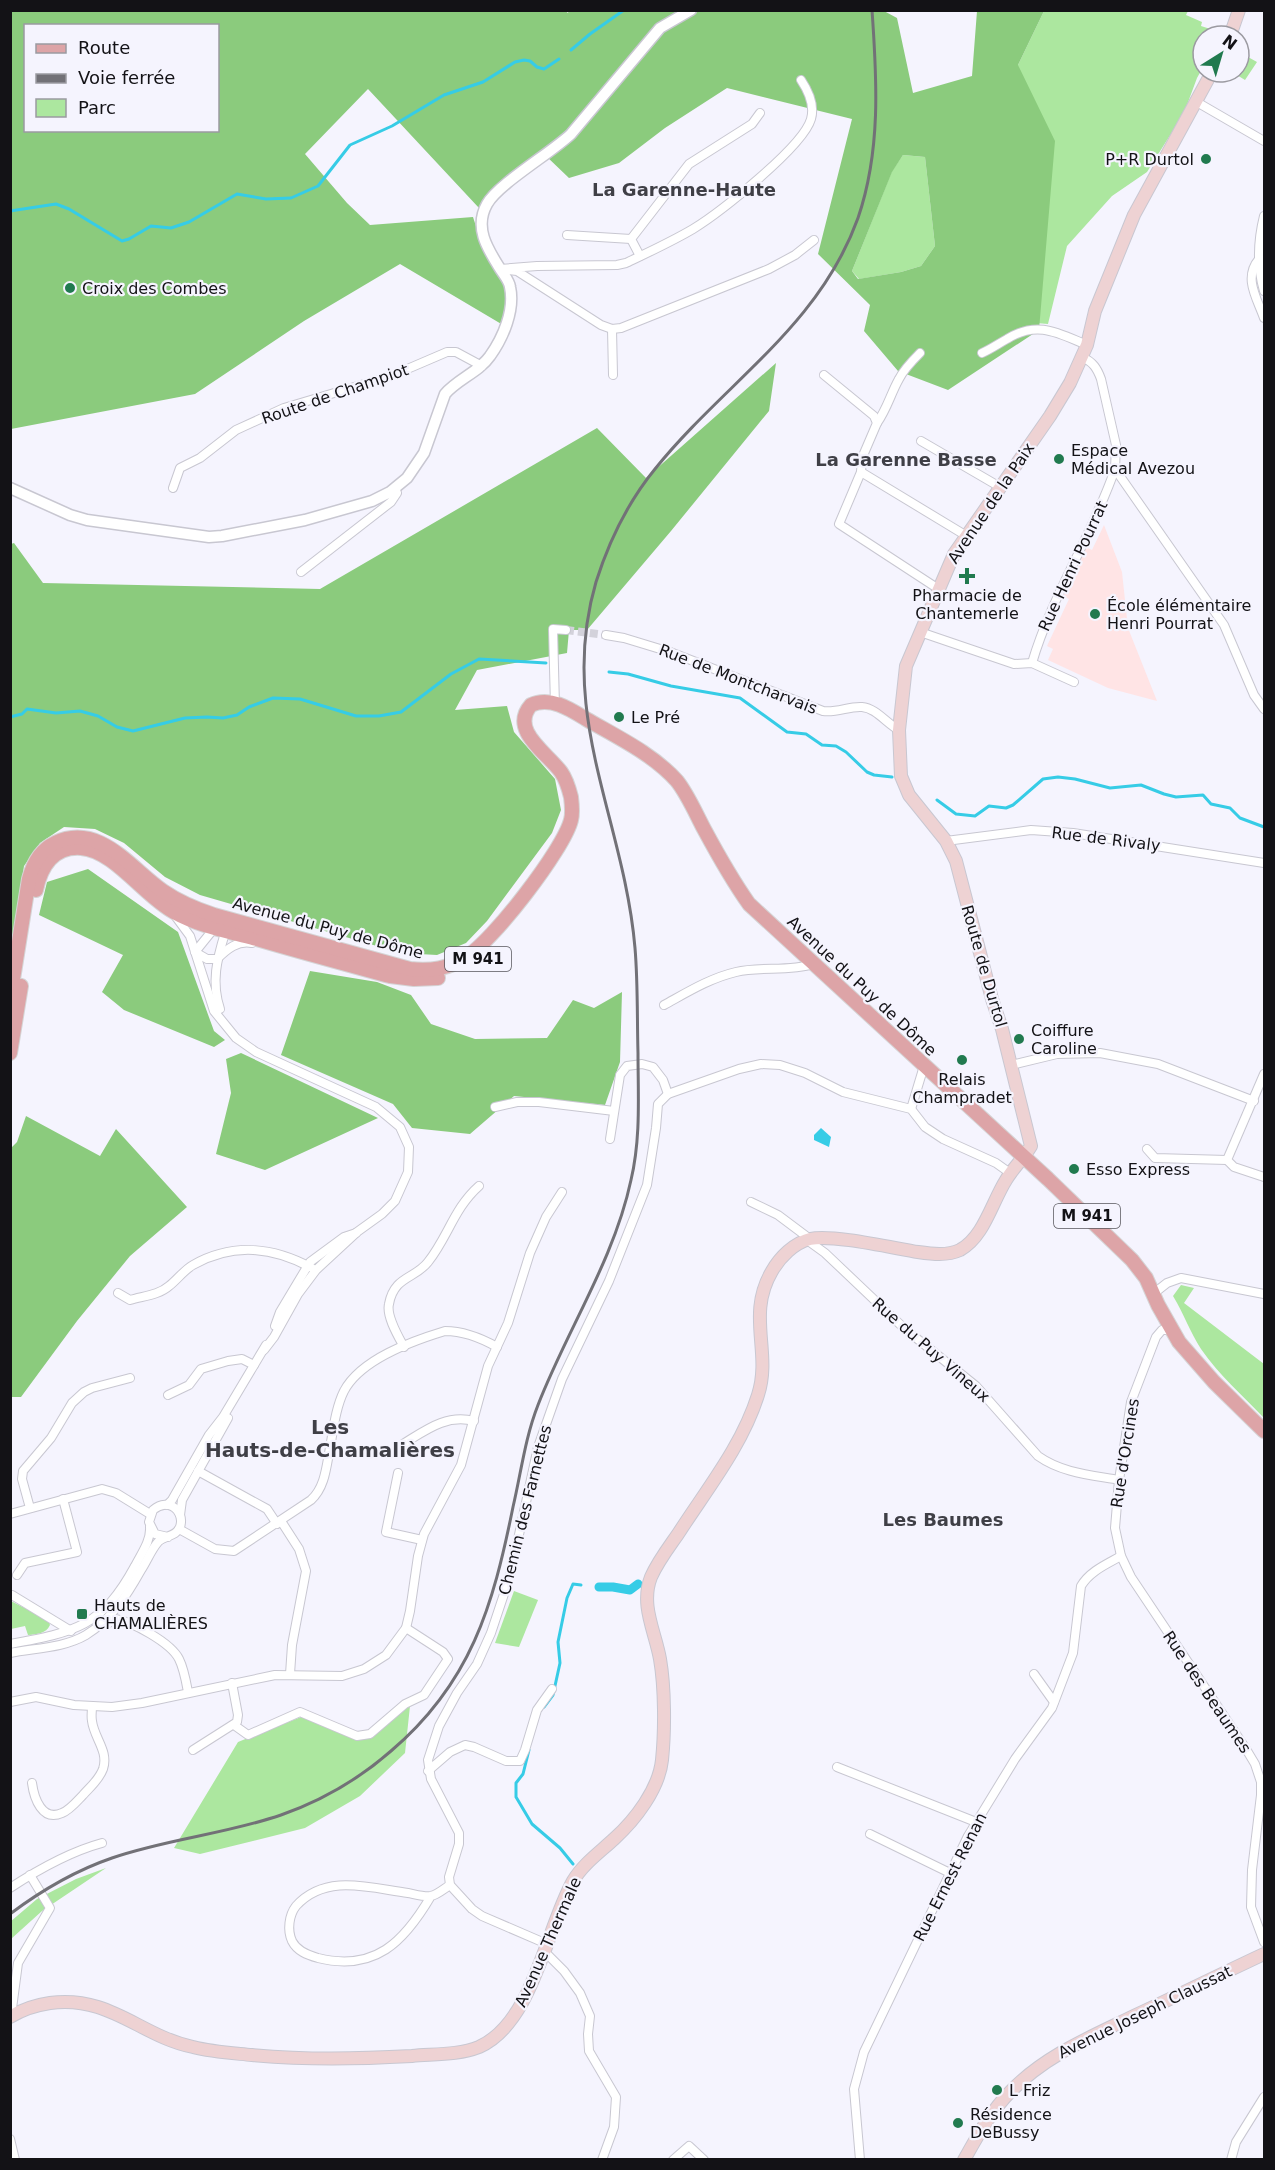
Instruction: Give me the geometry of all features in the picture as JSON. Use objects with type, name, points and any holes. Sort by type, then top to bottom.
[{"type":"main road","name":"Avenue de la Paix","points":[[904,786],[899,767],[906,666],[938,588],[966,535],[1061,400],[1084,351],[1095,311],[1129,225],[1205,84]]},
{"type":"main road","name":"Avenue du Puy de Dôme","points":[[10,1053],[29,879],[33,866],[47,848],[70,838],[90,839],[106,846],[163,891],[200,910],[410,969],[430,971],[464,959],[493,935],[557,849],[571,820],[571,796],[562,774],[528,735],[524,726],[524,717],[531,705],[546,701],[572,711],[657,763],[678,782],[720,858],[749,904],[1024,1157],[1132,1260],[1181,1330],[1194,1359]]},
{"type":"main road","name":"Avenue du Puy de Dôme","points":[[10,999],[39,876],[49,859],[63,850],[81,848],[105,855],[165,906],[185,917],[221,929],[390,976],[431,979],[459,972],[472,964],[497,939],[565,849],[577,824],[579,797],[567,771],[554,755],[540,744],[527,726],[530,712],[535,707],[555,705]]},
{"type":"main road","name":"Route de Durtol","points":[[904,786],[915,804],[946,842],[956,861],[1031,1146],[1024,1157]]},
{"type":"main road","points":[[808,1239],[831,1239],[936,1254],[957,1251],[978,1232],[1010,1173],[1024,1157]]},
{"type":"main road","name":"Avenue Thermale","points":[[11,2016],[40,2005],[61,2002],[84,2003],[104,2008],[184,2045],[217,2051],[288,2058],[341,2060],[460,2052],[478,2047],[491,2040],[510,2021],[523,2001],[576,1877],[594,1856],[627,1827],[657,1778],[663,1750],[663,1686],[660,1658],[647,1610],[646,1598],[649,1585],[655,1569],[732,1452],[745,1427],[762,1380],[759,1311],[762,1294],[770,1273],[778,1261],[796,1245],[808,1239]]},
{"type":"main road","name":"Avenue du Puy de Dôme","points":[[1155,1292],[1172,1330],[1194,1359],[1218,1387],[1264,1431]]},
{"type":"main road","name":"Avenue Joseph Claussat","points":[[964,2160],[983,2127],[1005,2097],[1025,2077],[1051,2058],[1264,1954]]},
{"type":"street","points":[[10,488],[70,515],[87,520],[209,537],[305,520],[372,501],[395,488],[407,478],[424,453],[437,411],[445,394],[459,380],[482,366],[501,339],[511,308],[510,286],[482,235],[482,215],[488,202],[505,185],[571,134],[660,28],[691,10]]},
{"type":"street","points":[[500,269],[537,266],[610,267],[626,263],[700,223],[762,175],[794,145],[808,127],[812,111],[809,92],[801,80]]},
{"type":"street","points":[[1195,101],[1264,141]]},
{"type":"street","points":[[632,238],[689,164],[752,124],[760,113]]},
{"type":"street","points":[[1264,216],[1260,244],[1260,276],[1264,291]]},
{"type":"street","points":[[567,235],[632,238]]},
{"type":"street","points":[[632,238],[640,256]]},
{"type":"street","points":[[500,269],[517,272],[590,319],[612,329],[632,325],[769,268],[795,255],[814,240]]},
{"type":"street","points":[[1260,259],[1254,265],[1251,280],[1264,318]]},
{"type":"street","points":[[982,353],[1027,330],[1042,328],[1084,351],[1101,379],[1116,445],[1115,469],[1224,625],[1254,695],[1264,709]]},
{"type":"street","points":[[612,329],[613,375]]},
{"type":"street","name":"Route de Champiot","points":[[173,488],[180,468],[200,458],[237,430],[284,408],[391,376],[447,352],[456,352],[482,366]]},
{"type":"street","points":[[920,353],[898,380],[883,415],[877,423],[862,458],[861,472],[839,524],[938,588]]},
{"type":"street","points":[[824,375],[874,416],[877,423]]},
{"type":"street","points":[[921,441],[1000,487]]},
{"type":"street","name":"Rue Henri Pourrat","points":[[1032,663],[1040,636],[1104,499],[1115,469]]},
{"type":"street","points":[[861,472],[966,535]]},
{"type":"street","points":[[301,572],[391,502],[397,493],[395,488]]},
{"type":"street","points":[[555,705],[552,629],[566,630]]},
{"type":"street","points":[[920,632],[1014,664],[1032,663],[1074,682]]},
{"type":"street","name":"Rue de Montcharvais","points":[[606,635],[670,652],[823,711],[868,708],[900,730]]},
{"type":"street","name":"Rue de Rivaly","points":[[946,842],[1031,830],[1073,833],[1264,863]]},
{"type":"street","points":[[165,906],[187,929],[214,1011],[244,1045],[274,1061],[365,1101],[389,1117],[402,1131],[408,1143],[410,1158],[408,1172],[401,1190],[387,1210],[357,1232],[341,1239],[312,1268],[280,1312],[264,1350],[223,1417],[209,1435],[172,1500],[166,1505]]},
{"type":"street","points":[[200,910],[221,929],[296,945],[339,950]]},
{"type":"street","points":[[195,952],[221,929]]},
{"type":"street","points":[[221,929],[215,988],[222,1022]]},
{"type":"street","points":[[195,952],[207,959],[217,959],[230,947],[247,942],[339,967],[390,976]]},
{"type":"street","points":[[664,1005],[697,987],[735,972],[797,969],[814,964]]},
{"type":"street","points":[[1011,1065],[1057,1054],[1100,1053],[1158,1064],[1254,1101]]},
{"type":"street","points":[[610,1139],[620,1075],[630,1065],[642,1064],[653,1067],[663,1080],[668,1094],[739,1069],[761,1064],[780,1065],[805,1073],[843,1092],[911,1109],[926,1127],[943,1139],[996,1163],[1010,1173]]},
{"type":"street","points":[[911,1109],[924,1066]]},
{"type":"street","points":[[1227,1160],[1264,1074]]},
{"type":"street","name":"Chemin des Farnettes","points":[[428,1771],[429,1752],[439,1726],[457,1693],[477,1664],[491,1632],[510,1576],[538,1447],[562,1379],[609,1281],[647,1185],[658,1104],[668,1094]]},
{"type":"street","points":[[495,1107],[517,1102],[539,1102],[614,1111]]},
{"type":"street","points":[[1147,1149],[1155,1158],[1227,1160],[1234,1167],[1264,1177]]},
{"type":"street","points":[[404,1347],[388,1308],[392,1294],[402,1280],[429,1261],[463,1201],[479,1186]]},
{"type":"street","points":[[10,1702],[36,1697],[92,1707],[112,1707],[142,1703],[268,1676],[290,1674],[330,1677],[358,1672],[386,1655],[406,1628],[422,1540],[431,1518],[461,1464],[488,1366],[508,1323],[535,1240],[562,1192]]},
{"type":"street","name":"Rue du Puy Vineux","points":[[751,1202],[778,1215],[808,1239],[905,1329],[976,1386],[1038,1456],[1064,1470],[1119,1480]]},
{"type":"street","points":[[118,1293],[130,1300],[159,1292],[167,1288],[194,1264],[238,1251],[258,1249],[312,1268]]},
{"type":"street","points":[[1155,1292],[1167,1283],[1181,1278],[1264,1294]]},
{"type":"street","name":"Rue d'Orcines","points":[[1122,1556],[1115,1528],[1119,1480],[1131,1402],[1156,1337],[1162,1330],[1172,1330]]},
{"type":"street","points":[[179,1529],[215,1549],[228,1552],[240,1548],[306,1504],[319,1491],[325,1474],[339,1404],[351,1380],[374,1361],[432,1335],[450,1331],[473,1336],[497,1347]]},
{"type":"street","points":[[168,1395],[189,1385],[197,1372],[207,1367],[242,1359],[254,1365]]},
{"type":"street","points":[[30,1508],[22,1479],[23,1471],[51,1438],[72,1403],[92,1388],[130,1378]]},
{"type":"street","points":[[84,1636],[109,1617],[121,1603],[158,1542],[179,1529],[182,1500],[234,1406],[237,1394]]},
{"type":"street","points":[[403,1444],[449,1420],[460,1418],[474,1421]]},
{"type":"street","points":[[198,1471],[267,1509],[299,1549],[306,1571],[292,1645],[290,1674]]},
{"type":"street","points":[[398,1473],[386,1532],[422,1540]]},
{"type":"street","points":[[10,1514],[98,1489],[116,1493],[150,1514]]},
{"type":"street","points":[[17,1575],[25,1563],[77,1552],[63,1499]]},
{"type":"street","points":[[10,1644],[71,1631],[97,1615],[118,1594],[150,1538],[150,1514],[159,1506],[166,1505],[175,1508],[180,1516]]},
{"type":"street","points":[[150,1526],[159,1536],[168,1537]]},
{"type":"street","name":"Rue Ernest Renan","points":[[860,2160],[854,2089],[864,2052],[976,1822],[1054,1702],[1073,1653],[1081,1586],[1094,1571],[1122,1556]]},
{"type":"street","name":"Rue des Beaumes","points":[[1122,1556],[1144,1598],[1246,1749],[1258,1773],[1261,1795],[1252,1870],[1251,1907],[1264,1942]]},
{"type":"street","points":[[12,1595],[71,1631]]},
{"type":"street","points":[[121,1603],[127,1622]]},
{"type":"street","points":[[10,1653],[54,1646],[99,1630],[114,1619],[127,1622],[165,1644],[176,1654],[181,1662],[188,1692]]},
{"type":"street","points":[[234,1725],[248,1735],[300,1712],[357,1736],[370,1734],[405,1704],[424,1695],[448,1659],[443,1652],[406,1628]]},
{"type":"street","points":[[1034,1674],[1054,1702]]},
{"type":"street","points":[[193,1750],[234,1725],[238,1717],[232,1683]]},
{"type":"street","points":[[552,1689],[537,1710],[520,1761],[506,1761],[465,1745],[450,1752],[428,1771],[459,1833],[457,1854],[449,1876],[450,1885],[472,1909],[482,1916],[545,1948],[580,1993],[590,2016],[589,2051],[616,2097],[614,2127],[603,2160]]},
{"type":"street","points":[[32,1783],[37,1804],[47,1813],[55,1815],[66,1811],[98,1779],[105,1757],[92,1721],[92,1707]]},
{"type":"street","points":[[837,1767],[976,1822]]},
{"type":"street","points":[[870,1834],[950,1873]]},
{"type":"street","points":[[10,1888],[81,1848],[102,1843]]},
{"type":"street","points":[[11,2016],[18,1964],[50,1908],[30,1875]]},
{"type":"street","points":[[431,1896],[341,1885],[324,1887],[293,1910],[289,1928],[290,1937],[297,1948],[316,1957],[358,1961],[372,1957],[392,1947],[402,1937],[431,1896],[450,1885]]},
{"type":"street","points":[[1231,2160],[1236,2142],[1264,2097]]},
{"type":"street","points":[[10,2139],[15,2160]]},
{"type":"street","points":[[673,2160],[689,2146],[704,2160]]},
{"type":"shaded area","name":"École élémentaire Henri Pourrat","points":[[1104,525],[1122,572],[1128,628],[1157,701],[1108,688],[1048,660],[1053,649],[1047,646],[1069,599],[1063,596],[1086,547],[1092,550]]},
{"type":"green space","points":[[564,10],[568,13],[569,10],[884,11],[897,18],[913,93],[972,76],[977,11],[1044,11],[1018,65],[1055,141],[1039,330],[948,390],[898,371],[864,331],[870,305],[818,254],[852,119],[727,88],[665,128],[619,163],[569,178],[545,155],[503,182],[479,208],[368,89],[305,154],[347,203],[370,225],[473,217],[483,248],[510,291],[503,325],[400,264],[304,321],[195,394],[11,429],[11,11]],"holes":[[[903,155],[925,157],[935,246],[921,266],[901,272],[858,279],[852,271],[892,172]]]},
{"type":"green space","points":[[1044,11],[1188,11],[1186,15],[1202,22],[1202,24],[1191,24],[1191,84],[1195,84],[1184,113],[1147,172],[1112,196],[1067,246],[1048,324],[1036,323],[1018,65]]},
{"type":"green space","points":[[1251,59],[1257,62],[1251,71]]},
{"type":"green space","points":[[903,155],[925,157],[935,246],[921,266],[859,279],[852,271],[892,171]]},
{"type":"green space","points":[[776,363],[769,411],[587,630],[569,630],[567,653],[477,670],[455,710],[507,706],[514,732],[555,779],[561,810],[552,833],[487,921],[466,943],[437,955],[401,953],[200,895],[165,877],[124,843],[95,829],[64,827],[40,843],[24,866],[11,952],[11,544],[14,543],[43,583],[320,589],[597,428],[646,478]]},
{"type":"green space","points":[[88,869],[178,932],[214,1031],[225,1040],[214,1047],[124,1010],[102,992],[123,955],[39,915],[47,882]]},
{"type":"green space","points":[[310,971],[377,982],[411,995],[431,1024],[475,1039],[547,1038],[573,1000],[594,1008],[622,992],[620,1062],[605,1105],[514,1096],[470,1134],[412,1128],[393,1104],[281,1055]]},
{"type":"green space","points":[[241,1053],[378,1118],[265,1170],[216,1154],[231,1093],[226,1059]]},
{"type":"green space","points":[[26,1116],[100,1156],[116,1129],[187,1207],[130,1256],[77,1321],[21,1397],[11,1397],[11,1148],[17,1142]]},
{"type":"green space","points":[[1181,1285],[1194,1288],[1184,1303],[1264,1364],[1264,1418],[1223,1376],[1201,1349],[1173,1296]]},
{"type":"green space","points":[[514,1591],[538,1600],[519,1647],[495,1643]]},
{"type":"green space","points":[[11,1601],[48,1620],[50,1625],[48,1628],[41,1633],[28,1635],[25,1626],[11,1629]]},
{"type":"green space","points":[[410,1706],[405,1753],[360,1796],[305,1828],[200,1854],[174,1848],[238,1742],[301,1717],[359,1740]]},
{"type":"green space","points":[[106,1868],[42,1911],[11,1939],[10,1922],[37,1899],[76,1879]]},
{"type":"water","points":[[821,1128],[831,1137],[829,1147],[814,1140],[814,1135]]},
{"type":"waterway","points":[[571,50],[624,10]]},
{"type":"waterway","points":[[10,211],[56,204],[69,209],[122,241],[151,226],[171,228],[189,222],[237,194],[266,199],[291,198],[318,186],[350,145],[392,126],[444,95],[483,82],[515,62],[530,61],[544,69],[559,59]]},
{"type":"waterway","points":[[10,717],[22,714],[27,709],[56,713],[80,711],[98,716],[117,727],[133,731],[185,718],[223,718],[237,715],[249,707],[273,698],[300,699],[356,716],[379,716],[401,712],[451,674],[479,659],[546,663]]},
{"type":"waterway","points":[[609,672],[740,698],[787,732],[806,734],[822,745],[836,746],[846,752],[867,772],[892,777]]},
{"type":"waterway","points":[[937,800],[956,814],[975,816],[989,806],[1006,808],[1013,805],[1043,779],[1058,777],[1110,788],[1141,785],[1176,797],[1203,795],[1211,804],[1230,808],[1240,818],[1264,827]]},
{"type":"waterway","points":[[544,1707],[553,1695],[560,1663],[558,1642],[567,1598],[573,1584],[581,1585]]},
{"type":"waterway","points":[[599,1587],[630,1590],[638,1584]]},
{"type":"waterway","points":[[529,1750],[523,1774],[516,1783],[516,1797],[532,1824],[560,1848],[573,1864]]},
{"type":"tunnel","points":[[566,630],[606,635]]},
{"type":"railway","points":[[10,1914],[59,1882],[98,1863],[133,1851],[260,1822],[311,1803],[339,1788],[379,1761],[418,1725],[441,1698],[475,1641],[497,1577],[526,1443],[534,1417],[613,1238],[631,1180],[638,1132],[635,948],[629,901],[588,722],[584,677],[586,631],[596,582],[620,522],[645,482],[682,438],[795,323],[820,291],[841,257],[858,218],[871,167],[876,115],[872,10]]},
{"type":"place","name":"P+R Durtol","points":[[1206,159]]},
{"type":"place","name":"Croix des Combes","points":[[70,288]]},
{"type":"place","name":"Espace Médical Avezou","points":[[1059,459]]},
{"type":"place","name":"Pharmacie de Chantemerle","points":[[967,576]]},
{"type":"place","name":"École élémentaire Henri Pourrat","points":[[1095,614]]},
{"type":"place","name":"Le Pré","points":[[619,717]]},
{"type":"place","name":"Coiffure Caroline","points":[[1019,1039]]},
{"type":"place","name":"Relais Champradet","points":[[962,1060]]},
{"type":"place","name":"Esso Express","points":[[1074,1169]]},
{"type":"place","name":"Hauts de CHAMALIÈRES","points":[[82,1614]]},
{"type":"place","name":"L Friz","points":[[997,2090]]},
{"type":"place","name":"Résidence DeBussy","points":[[958,2123]]},
{"type":"district","name":"La Garenne-Haute","points":[[684,189]]},
{"type":"district","name":"La Garenne Basse","points":[[906,459]]},
{"type":"district","name":"Les Hauts-de-Chamalières","points":[[330,1438]]},
{"type":"district","name":"Les Baumes","points":[[943,1519]]}]
